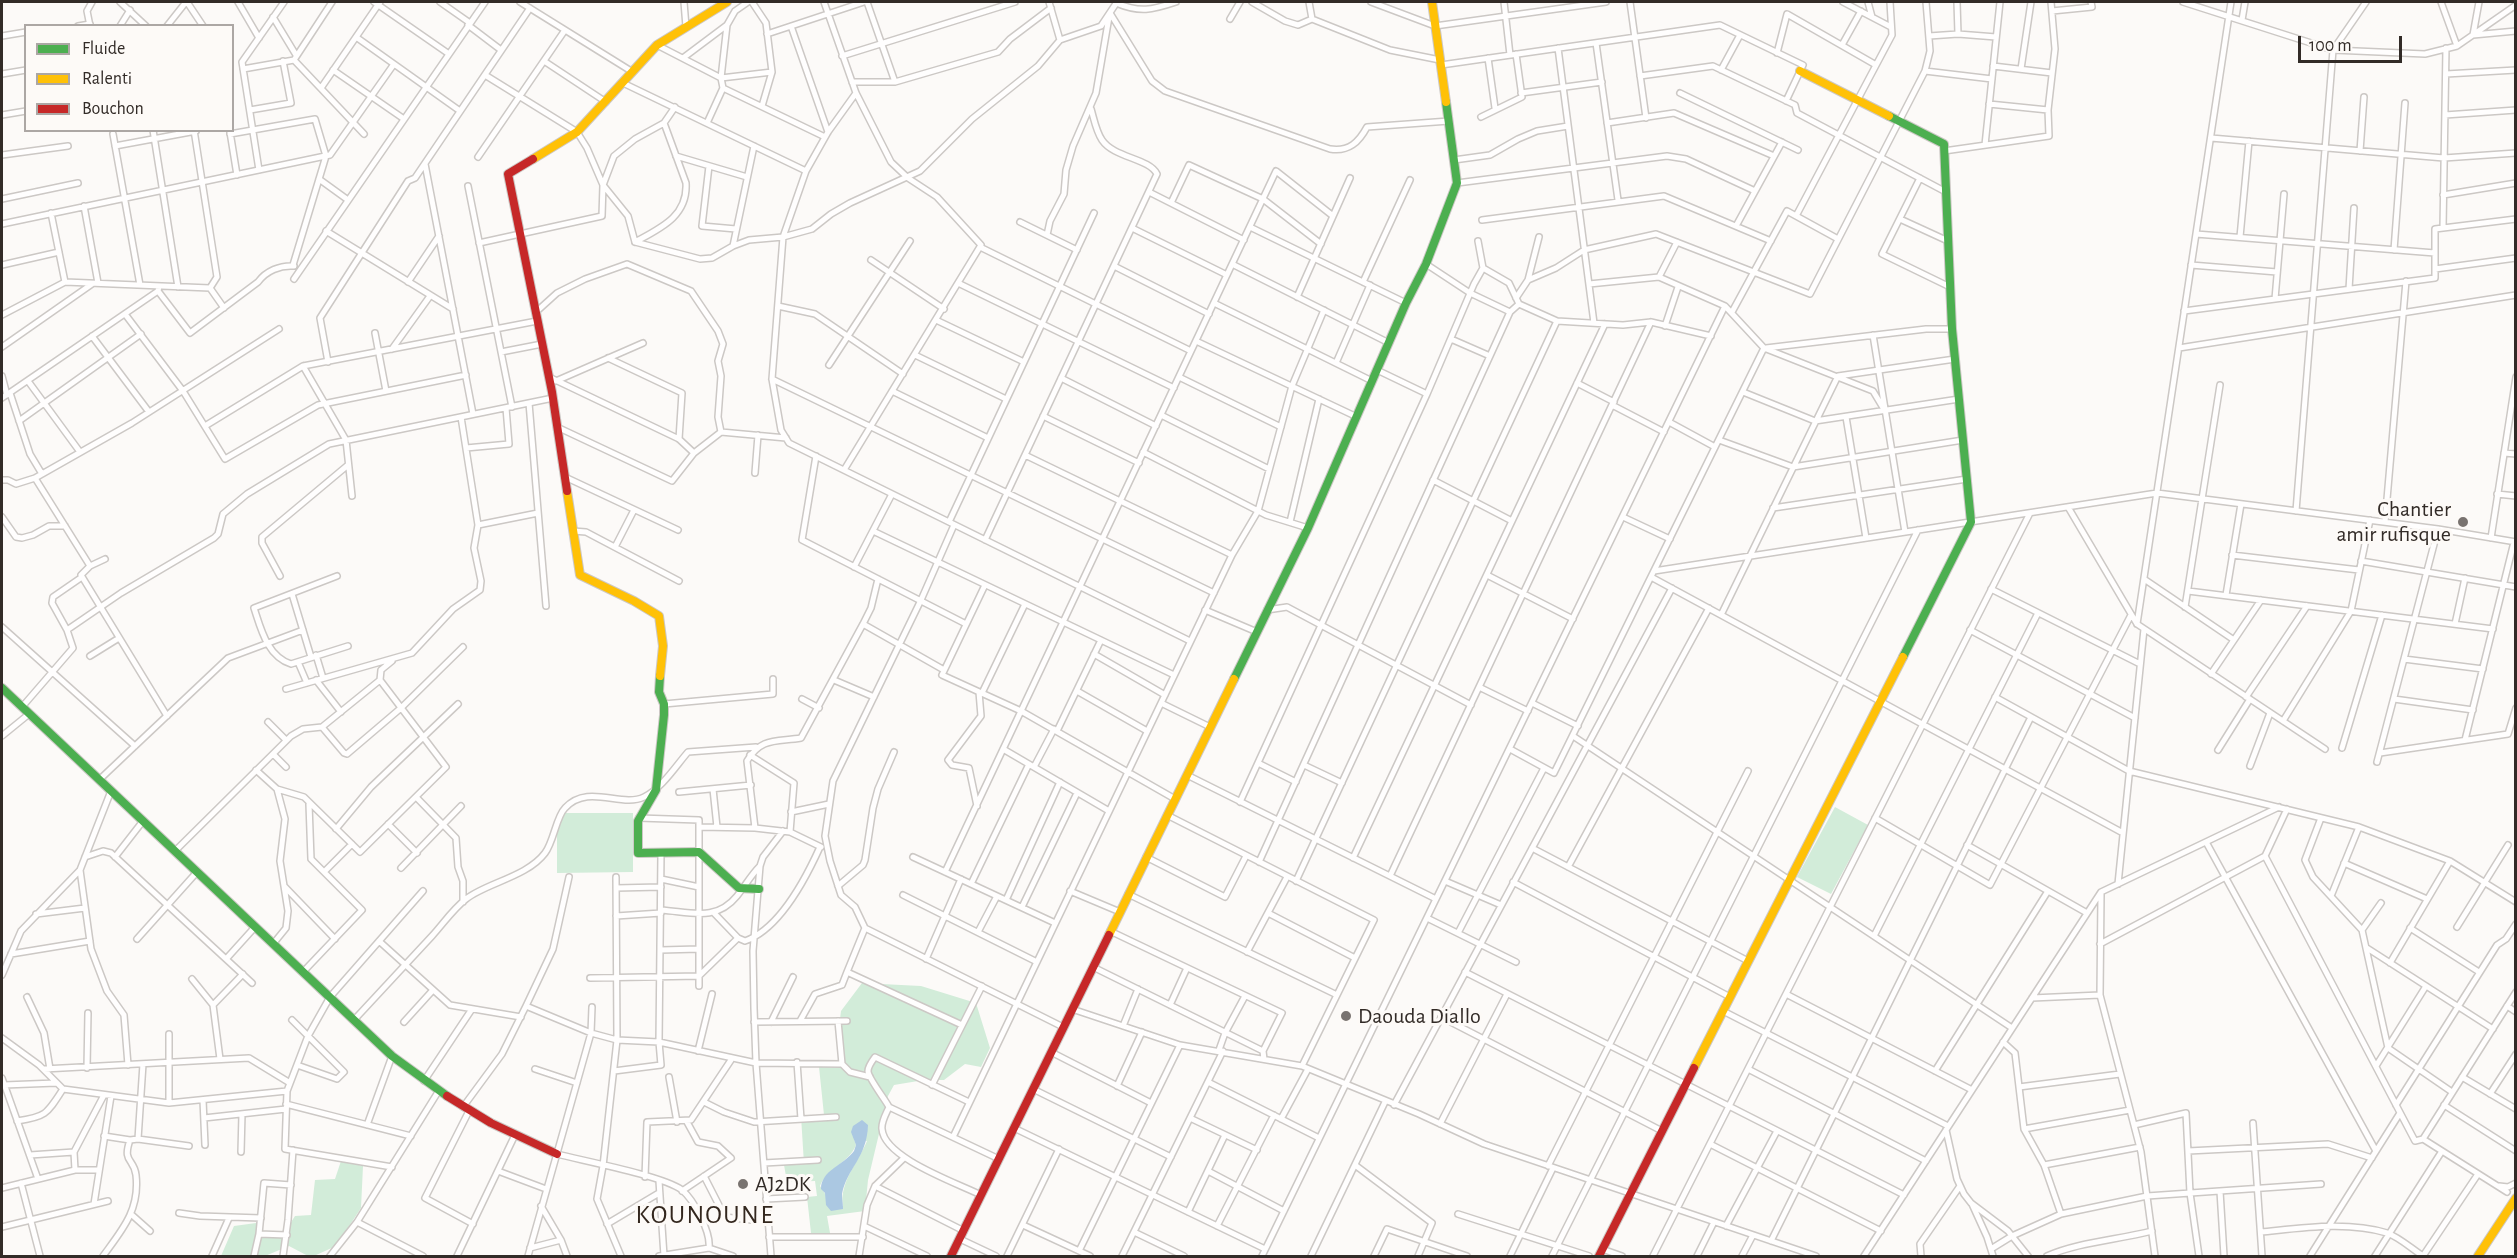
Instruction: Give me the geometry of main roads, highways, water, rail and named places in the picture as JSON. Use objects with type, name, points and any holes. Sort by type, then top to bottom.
[{"type":"water","points":[[862,1120],[868,1125],[867,1136],[842,1194],[843,1209],[831,1211],[826,1205],[825,1193],[821,1189],[822,1182],[829,1172],[854,1151],[856,1145],[851,1132],[853,1126]]},
{"type":"place","name":"Chantier amir rufisque","points":[[2463,522]]},
{"type":"place","name":"Daouda Diallo","points":[[1346,1016]]},
{"type":"place","name":"AJ2DK","points":[[743,1184]]},
{"type":"district","name":"KOUNOUNE","points":[[705,1215]]}]
